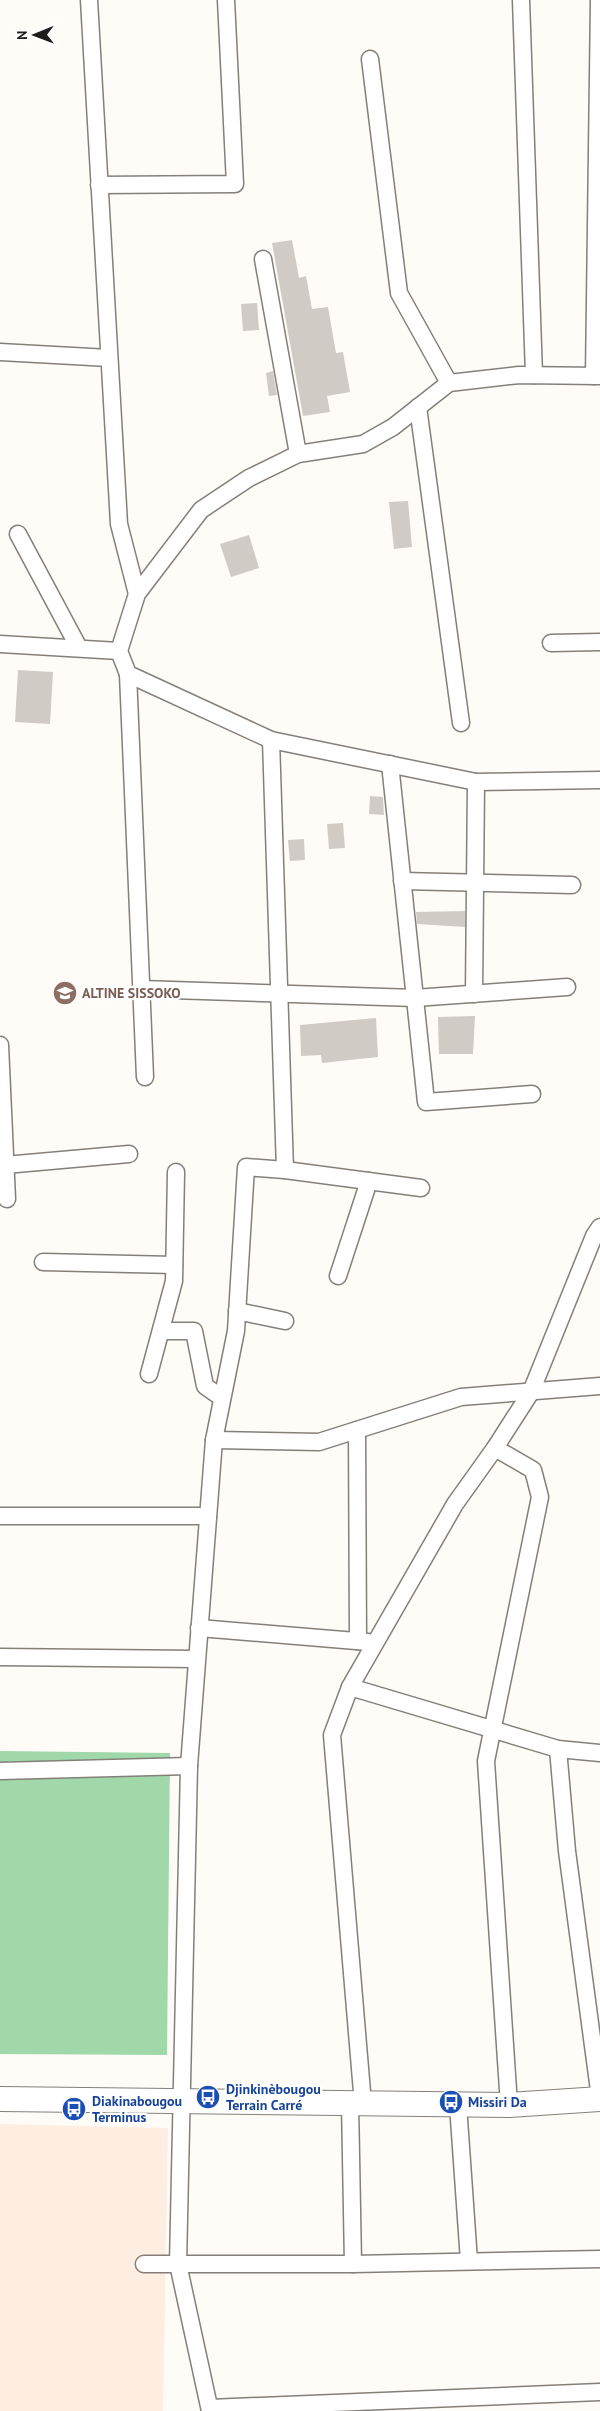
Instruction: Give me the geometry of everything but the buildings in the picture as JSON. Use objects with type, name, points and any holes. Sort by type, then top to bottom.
[{"type":"street","points":[[88,0],[119,524],[137,594]]},
{"type":"street","points":[[99,185],[235,184],[226,0]]},
{"type":"street","points":[[521,0],[534,375]]},
{"type":"street","points":[[145,1077],[128,674],[119,651],[137,594],[202,510],[249,478],[298,454],[363,444],[393,427],[449,383],[534,375],[597,376],[599,0]]},
{"type":"street","points":[[370,59],[399,293],[449,383]]},
{"type":"street","points":[[263,258],[298,454]]},
{"type":"street","points":[[0,352],[109,358]]},
{"type":"street","points":[[418,407],[461,723]]},
{"type":"street","points":[[18,534],[79,648]]},
{"type":"street","points":[[552,643],[600,642]]},
{"type":"street","points":[[0,644],[119,651]]},
{"type":"street","points":[[128,674],[271,740],[476,782],[600,780]]},
{"type":"street","points":[[271,740],[285,1170]]},
{"type":"street","points":[[390,764],[426,1102],[532,1094]]},
{"type":"street","points":[[474,994],[476,782]]},
{"type":"street","points":[[402,881],[572,885]]},
{"type":"street","points":[[141,989],[415,998],[567,987]]},
{"type":"street","points":[[0,1045],[7,1199]]},
{"type":"street","points":[[6,1165],[129,1154]]},
{"type":"street","points":[[421,1188],[285,1170],[246,1167],[238,1311],[236,1331],[214,1440],[188,1766],[178,2264],[210,2410],[494,2404],[600,2392]]},
{"type":"street","points":[[149,1374],[174,1281],[176,1172]]},
{"type":"street","points":[[338,1276],[369,1181]]},
{"type":"street","points":[[353,2264],[357,2104],[332,1735],[350,1687],[455,1504],[495,1448],[531,1392],[594,1236],[600,1227]]},
{"type":"street","points":[[43,1262],[174,1265]]},
{"type":"street","points":[[238,1311],[285,1321]]},
{"type":"street","points":[[160,1331],[194,1331],[204,1386],[222,1398]]},
{"type":"street","points":[[214,1440],[319,1442],[461,1397],[600,1386]]},
{"type":"street","points":[[357,1430],[358,1641]]},
{"type":"street","points":[[495,1448],[533,1470],[540,1497],[486,1761],[508,2105]]},
{"type":"street","points":[[0,1516],[208,1516]]},
{"type":"street","points":[[199,1628],[376,1643]]},
{"type":"street","points":[[0,1657],[196,1659]]},
{"type":"street","points":[[350,1687],[558,1749],[600,1753]]},
{"type":"street","points":[[0,2099],[508,2105],[600,2098],[567,1850],[558,1749]]},
{"type":"street","points":[[0,1770],[188,1766]]},
{"type":"street","points":[[458,2105],[469,2261]]},
{"type":"street","points":[[144,2264],[353,2264],[600,2259]]},
{"type":"shaded area","points":[[0,2124],[168,2128],[163,2411],[0,2411]]},
{"type":"green space","points":[[0,1751],[170,1753],[167,2055],[0,2054]]},
{"type":"place","name":"ALTINE SISSOKO","points":[[65,993]]},
{"type":"place","name":"Djinkinèbougou Terrain Carré","points":[[208,2097]]},
{"type":"place","name":"Missiri Da","points":[[451,2102]]},
{"type":"place","name":"Diakinabougou Terminus","points":[[74,2109]]}]
